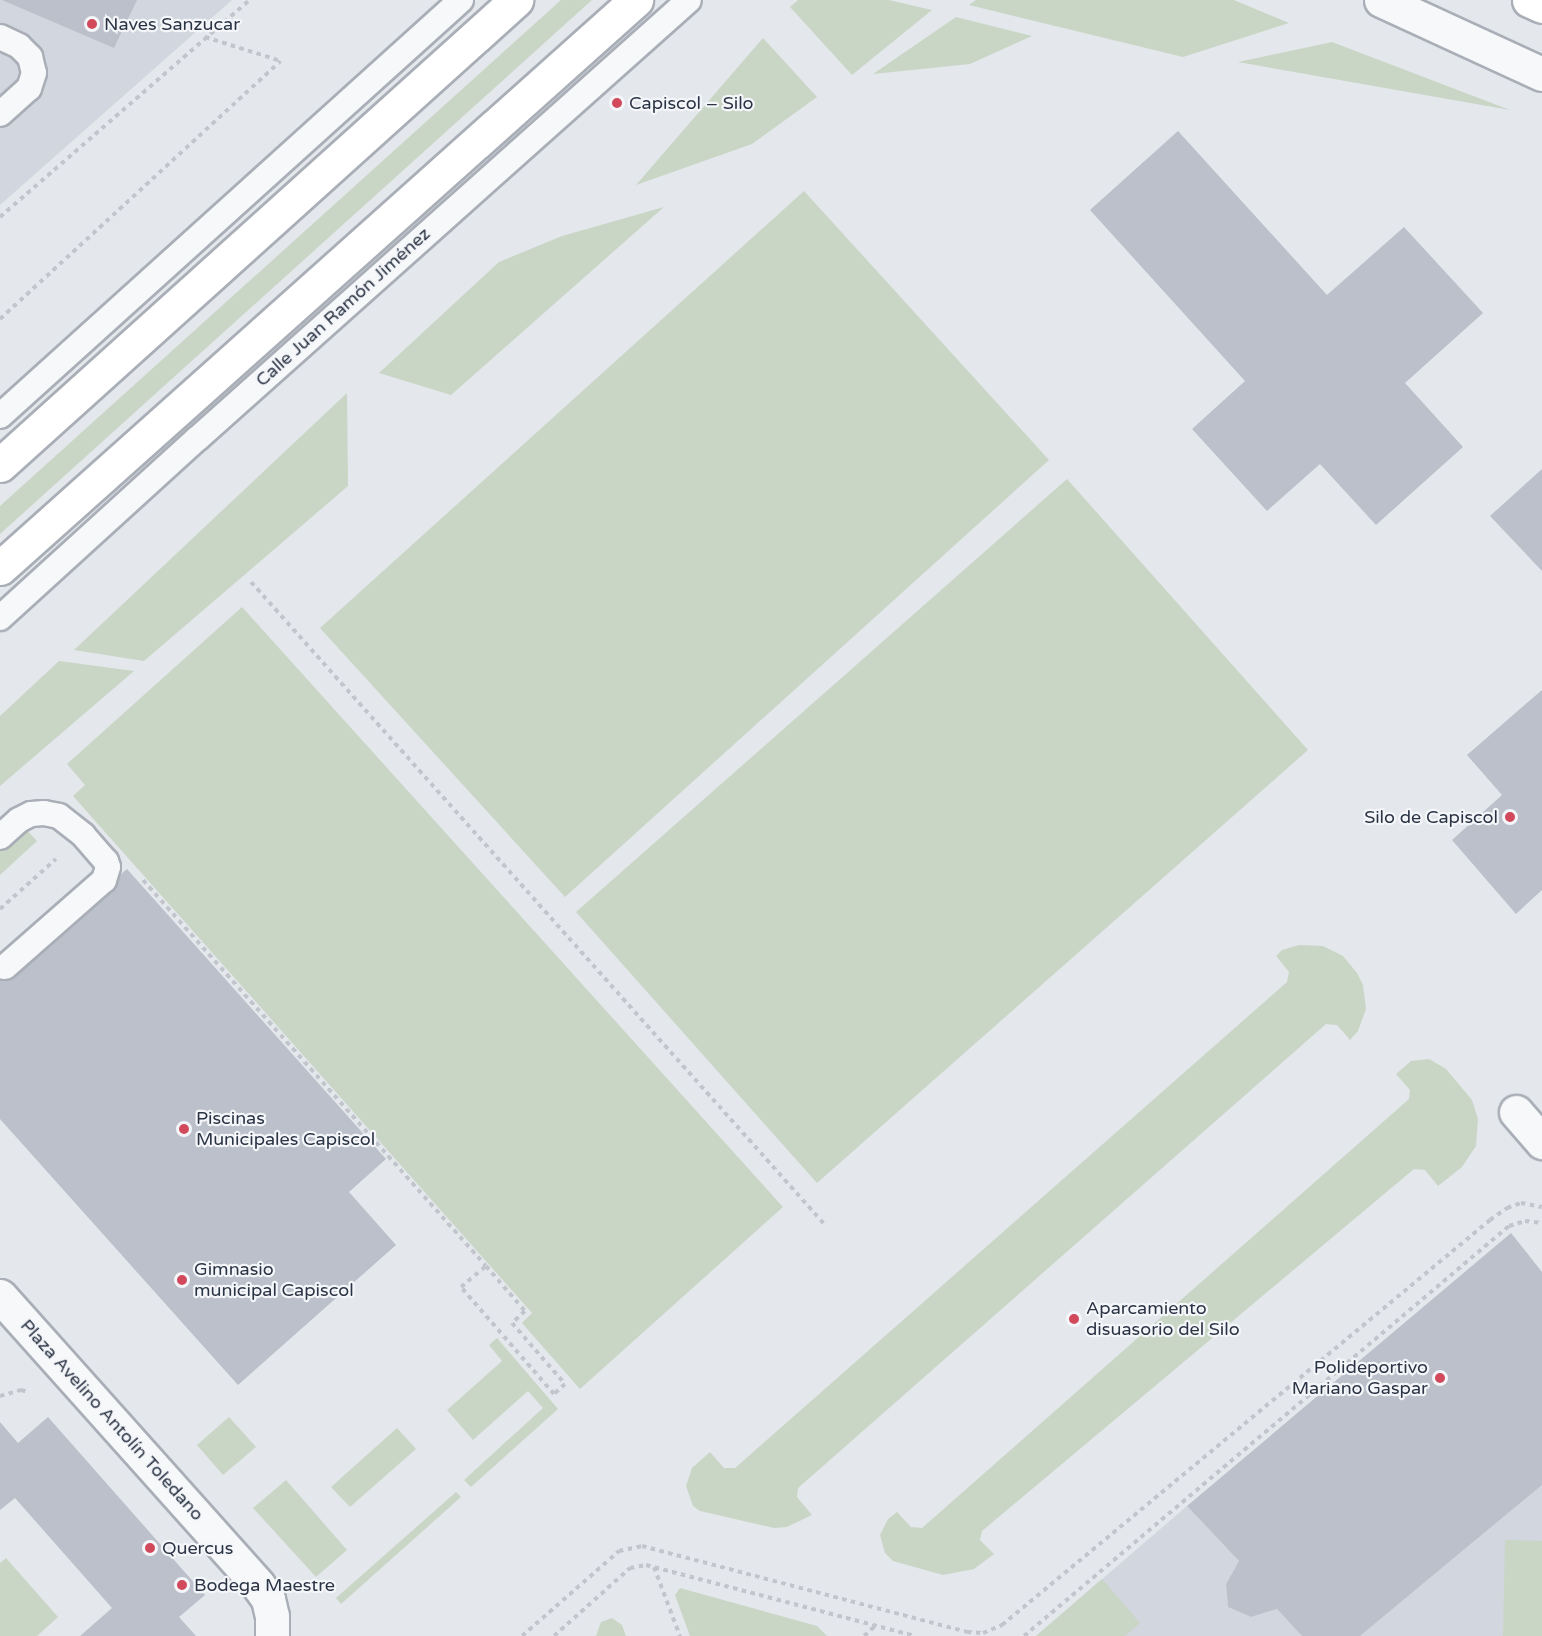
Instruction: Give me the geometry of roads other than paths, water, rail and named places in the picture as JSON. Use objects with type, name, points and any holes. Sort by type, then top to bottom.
[{"type":"main road","points":[[0,465],[516,0]]},
{"type":"main road","name":"Calle Juan Ramón Jiménez","points":[[0,568],[636,0]]},
{"type":"main road","points":[[1529,0],[1542,6]]},
{"type":"street","points":[[1380,0],[1542,74]]},
{"type":"street","points":[[1516,1112],[1542,1142]]},
{"type":"street","name":"Plaza Avelino Antolín Toledano","points":[[0,1296],[258,1585],[268,1599],[273,1616],[272,1636]]},
{"type":"lane","points":[[0,416],[461,0]]},
{"type":"lane","name":"Calle Juan Ramón Jiménez","points":[[0,618],[294,351],[689,0]]},
{"type":"lane","points":[[0,37],[19,46],[30,57],[34,72],[29,88],[0,114]]},
{"type":"lane","points":[[0,837],[19,820],[31,814],[44,813],[59,816],[83,835],[106,861],[108,867],[104,880],[5,967]]},
{"type":"place","name":"Naves Sanzucar","points":[[92,24]]},
{"type":"place","name":"Capiscol – Silo","points":[[617,103]]},
{"type":"place","name":"Silo de Capiscol","points":[[1510,817]]},
{"type":"place","name":"Piscinas Municipales Capiscol","points":[[184,1129]]},
{"type":"place","name":"Gimnasio municipal Capiscol","points":[[182,1280]]},
{"type":"place","name":"Aparcamiento disuasorio del Silo","points":[[1074,1319]]},
{"type":"place","name":"Polideportivo Mariano Gaspar","points":[[1440,1378]]},
{"type":"place","name":"Quercus","points":[[150,1548]]},
{"type":"place","name":"Bodega Maestre","points":[[182,1585]]}]
